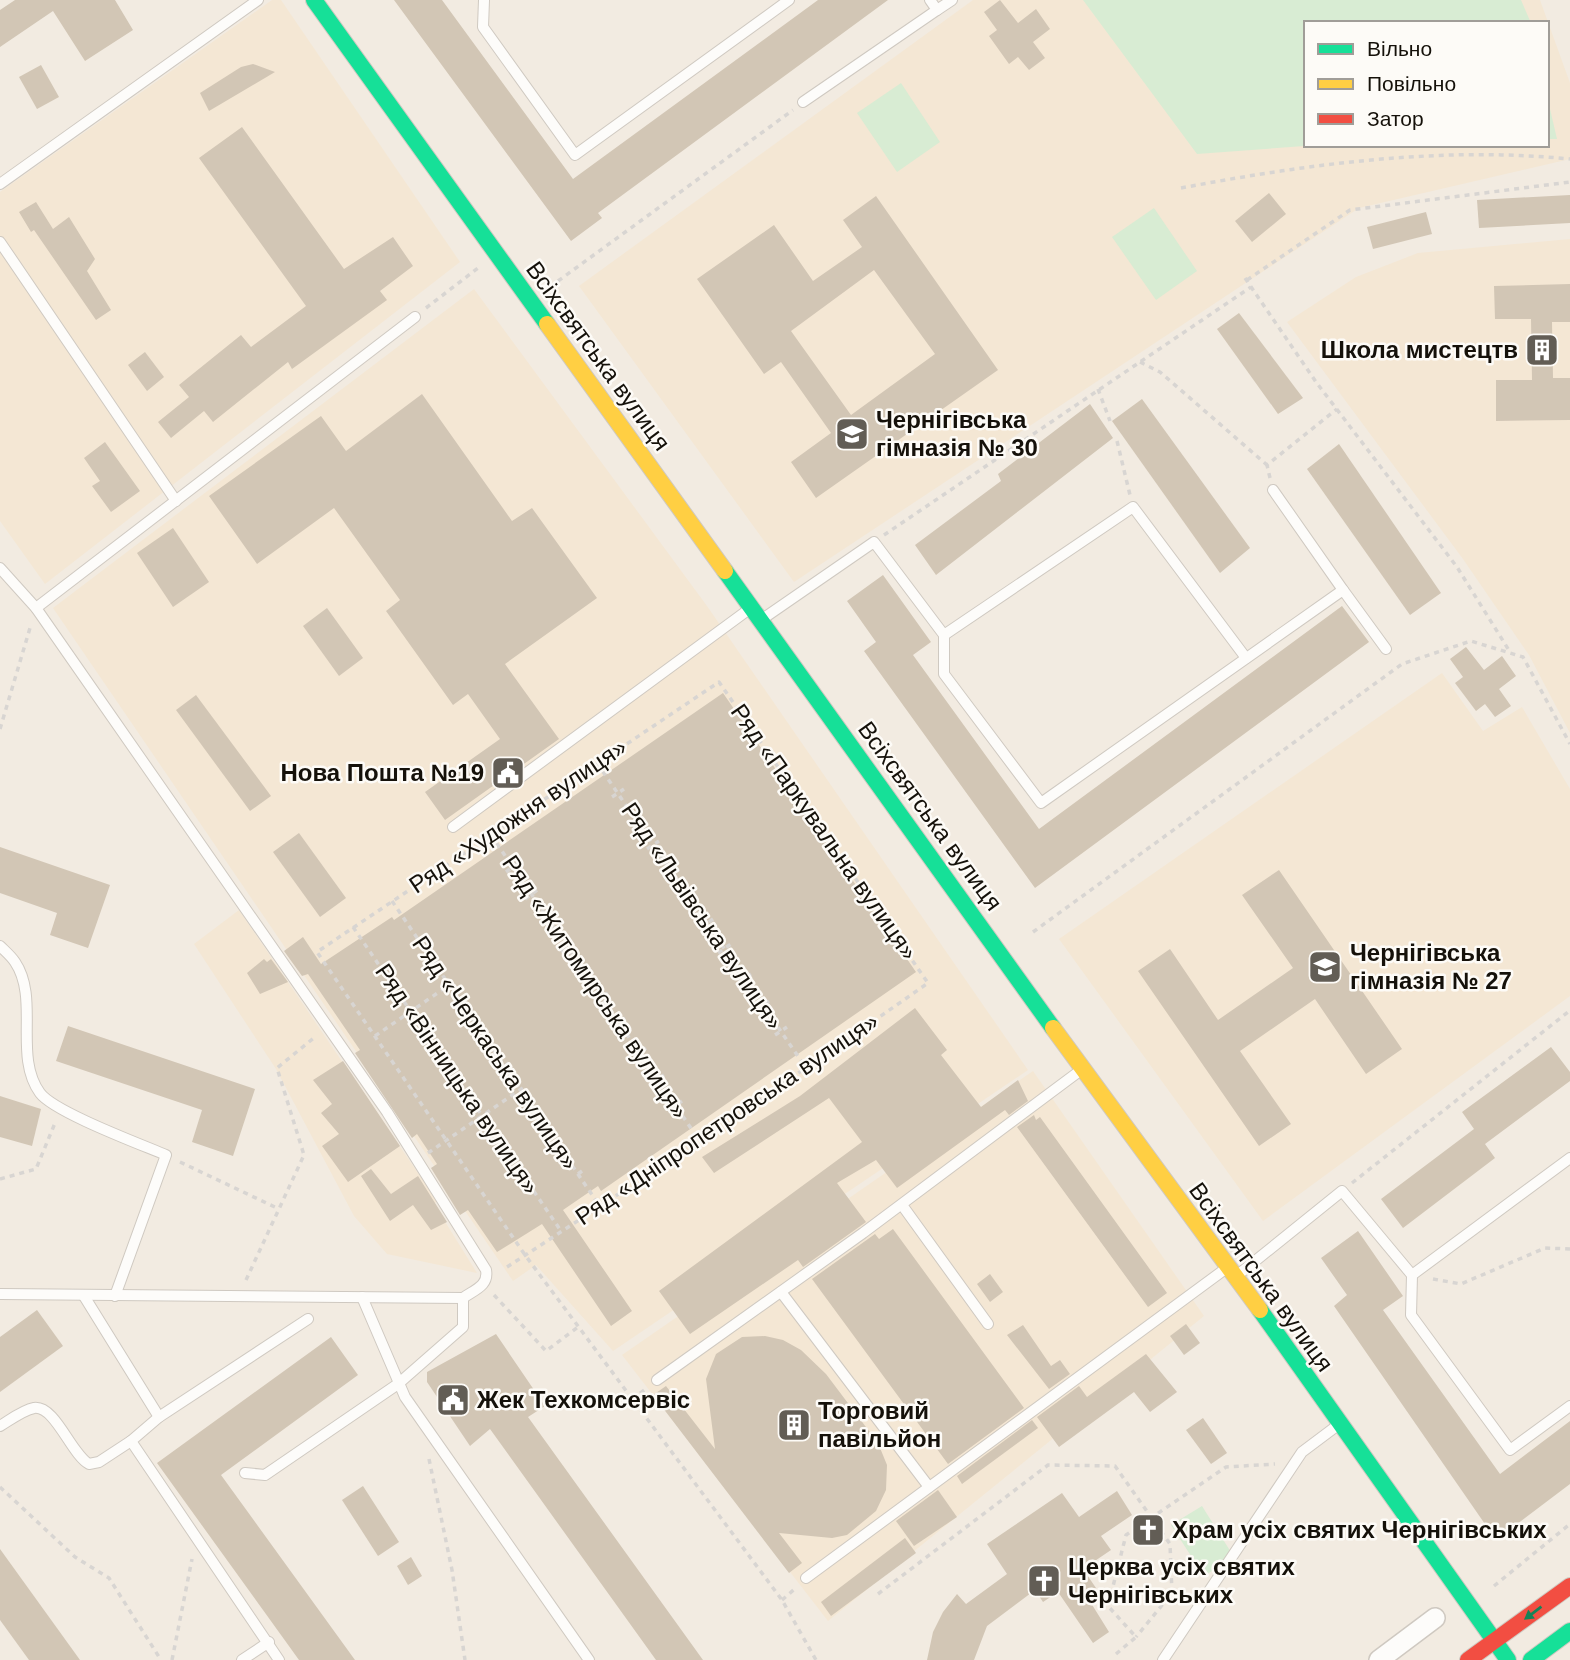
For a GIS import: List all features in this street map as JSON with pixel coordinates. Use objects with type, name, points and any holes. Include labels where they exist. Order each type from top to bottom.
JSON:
[{"type":"street","name":"Всіхсвятська вулиця","points":[[314,0],[1232,1272],[1508,1660]]},
{"type":"street","points":[[1468,1660],[1570,1586]]},
{"type":"street","points":[[1379,1660],[1435,1618]]},
{"type":"street","points":[[1531,1660],[1570,1631]]},
{"type":"lane","points":[[0,184],[258,0]]},
{"type":"lane","points":[[484,0],[483,27],[575,155],[789,0]]},
{"type":"lane","points":[[930,0],[936,10]]},
{"type":"lane","points":[[803,102],[951,0]]},
{"type":"lane","points":[[0,242],[176,501]]},
{"type":"lane","points":[[36,608],[415,317]]},
{"type":"lane","points":[[1273,490],[1386,649]]},
{"type":"lane","points":[[944,635],[1133,507],[1246,658]]},
{"type":"lane","points":[[453,827],[756,613],[874,542],[944,635],[944,674],[1041,803],[1343,590]]},
{"type":"lane","points":[[0,568],[36,608],[426,1170],[486,1270],[488,1278],[484,1284],[463,1298],[0,1294]]},
{"type":"lane","points":[[0,946],[16,963],[23,985],[30,1071],[41,1094],[61,1108],[166,1155],[116,1296]]},
{"type":"lane","points":[[657,1380],[902,1205],[1084,1068]]},
{"type":"lane","points":[[1412,1275],[1570,1158]]},
{"type":"lane","points":[[806,1578],[1342,1191],[1412,1275],[1411,1315],[1510,1450],[1570,1406]]},
{"type":"lane","points":[[902,1205],[988,1324]]},
{"type":"lane","points":[[781,1292],[929,1487]]},
{"type":"lane","points":[[84,1296],[159,1417]]},
{"type":"lane","points":[[362,1297],[398,1384],[421,1423],[589,1660]]},
{"type":"lane","points":[[245,1473],[265,1475],[398,1384],[463,1327],[463,1298]]},
{"type":"lane","points":[[0,1426],[31,1408],[41,1408],[49,1413],[81,1460],[89,1464],[99,1462],[131,1441],[159,1417],[308,1320]]},
{"type":"lane","points":[[1164,1660],[1302,1452],[1338,1424]]},
{"type":"lane","points":[[131,1441],[279,1660]]},
{"type":"lane","points":[[242,1660],[269,1642]]},
{"type":"path","points":[[558,281],[803,102]]},
{"type":"path","points":[[1181,188],[1247,175],[1398,156],[1531,155],[1570,159]]},
{"type":"path","points":[[1511,653],[1457,567],[1337,410],[1246,279],[1350,210],[1570,182]]},
{"type":"path","points":[[439,298],[456,285]]},
{"type":"path","points":[[874,542],[1251,287]]},
{"type":"path","points":[[1140,362],[1160,372],[1266,466],[1273,490]]},
{"type":"path","points":[[1098,389],[1110,421]]},
{"type":"path","points":[[1266,466],[1337,410]]},
{"type":"path","points":[[1117,441],[1133,507]]},
{"type":"path","points":[[0,729],[36,608]]},
{"type":"path","points":[[1033,932],[1402,664],[1471,641],[1523,657],[1570,744]]},
{"type":"path","name":"Ряд «Паркувальна вулиця»","points":[[719,682],[928,983]]},
{"type":"path","name":"Ряд «Художня вулиця»","points":[[375,1036],[317,952],[719,682]]},
{"type":"path","name":"Ряд «Львівська вулиця»","points":[[597,763],[806,1069]]},
{"type":"path","points":[[612,797],[624,789]]},
{"type":"path","points":[[630,825],[643,816]]},
{"type":"path","name":"Ряд «Житомирська вулиця»","points":[[491,834],[699,1140]]},
{"type":"path","points":[[647,849],[659,841]]},
{"type":"path","points":[[506,872],[518,863]]},
{"type":"path","points":[[667,877],[679,869]]},
{"type":"path","points":[[525,899],[537,890]]},
{"type":"path","points":[[685,904],[698,896]]},
{"type":"path","name":"Ряд «Черкаська вулиця»","points":[[392,901],[599,1205]]},
{"type":"path","points":[[541,922],[553,914]]},
{"type":"path","points":[[701,928],[713,919]]},
{"type":"path","name":"Ряд «Вінницька вулиця»","points":[[353,927],[561,1231]]},
{"type":"path","points":[[561,952],[573,943]]},
{"type":"path","points":[[718,953],[731,944]]},
{"type":"path","points":[[434,963],[440,959]]},
{"type":"path","points":[[580,979],[592,970]]},
{"type":"path","points":[[739,982],[751,974]]},
{"type":"path","points":[[455,981],[375,1036],[525,1255],[782,1600],[816,1660]]},
{"type":"path","name":"Ряд «Дніпропетровська вулиця»","points":[[507,1267],[806,1069],[928,983]]},
{"type":"path","points":[[596,1002],[608,993]]},
{"type":"path","points":[[757,1009],[769,1001]]},
{"type":"path","points":[[470,1016],[477,1012]]},
{"type":"path","points":[[1342,1191],[1569,1012]]},
{"type":"path","points":[[613,1026],[625,1018]]},
{"type":"path","points":[[246,1280],[304,1155],[277,1068],[327,1027]]},
{"type":"path","points":[[775,1035],[788,1027]]},
{"type":"path","points":[[488,1043],[495,1038]]},
{"type":"path","points":[[634,1056],[646,1048]]},
{"type":"path","points":[[505,1066],[511,1061]]},
{"type":"path","points":[[652,1083],[664,1075]]},
{"type":"path","points":[[436,1148],[527,1085]]},
{"type":"path","points":[[670,1109],[682,1101]]},
{"type":"path","points":[[0,1179],[36,1169],[61,1108]]},
{"type":"path","points":[[542,1121],[549,1116]]},
{"type":"path","points":[[560,1148],[568,1143]]},
{"type":"path","points":[[166,1155],[279,1209]]},
{"type":"path","points":[[578,1174],[586,1168]]},
{"type":"path","points":[[1412,1275],[1461,1284],[1545,1248],[1570,1250]]},
{"type":"path","points":[[484,1284],[546,1351],[578,1327]]},
{"type":"path","points":[[421,1423],[452,1570],[465,1660]]},
{"type":"path","points":[[1136,1637],[1108,1606],[1126,1535],[1226,1467],[1295,1463]]},
{"type":"path","points":[[878,1594],[1048,1465],[1115,1466],[1170,1544],[1172,1594],[1136,1637],[1116,1654]]},
{"type":"path","points":[[0,1487],[75,1557],[109,1578],[161,1660]]},
{"type":"path","points":[[1494,1586],[1570,1524]]},
{"type":"path","points":[[172,1660],[197,1537]]},
{"type":"shaded area","points":[[272,0],[281,0],[460,262],[45,584],[0,521],[0,192]]},
{"type":"shaded area","name":"Чернігівська гімназія № 30","points":[[973,0],[1540,0],[1548,21],[1304,21],[1304,147],[1549,147],[1549,25],[1570,83],[1570,159],[1359,208],[794,582],[579,286]]},
{"type":"shaded area","points":[[1570,239],[1570,733],[1529,655],[1463,559],[1287,322],[1356,277],[1418,253]]},
{"type":"shaded area","points":[[474,289],[707,606],[1028,1070],[613,1351],[536,1265],[513,1281],[53,608]]},
{"type":"shaded area","name":"Чернігівська гімназія № 27","points":[[1442,673],[1483,731],[1522,707],[1570,789],[1570,996],[1263,1221],[1059,939]]},
{"type":"shaded area","points":[[239,910],[437,1201],[434,1204],[477,1273],[387,1254],[354,1216],[276,1069],[194,944]]},
{"type":"shaded area","points":[[1033,1071],[1204,1316],[828,1621],[622,1355]]},
{"type":"green space","points":[[1083,0],[1521,0],[1530,21],[1304,21],[1304,146],[1197,154]]},
{"type":"green space","points":[[901,83],[940,142],[897,172],[857,113]]},
{"type":"green space","points":[[1549,105],[1557,139],[1549,139]]},
{"type":"green space","points":[[1154,208],[1197,271],[1156,300],[1112,237]]},
{"type":"green space","points":[[1202,1506],[1234,1557],[1204,1576],[1171,1525]]},
{"type":"building","points":[[15,0],[115,0],[133,30],[85,61],[53,11],[0,47],[0,10]]},
{"type":"building","points":[[394,0],[442,0],[573,179],[818,0],[888,0],[598,213],[602,218],[571,241]]},
{"type":"building","points":[[1000,0],[1018,23],[1036,9],[1050,29],[1033,42],[1045,58],[1029,70],[1018,57],[1009,64],[989,36],[997,30],[984,12]]},
{"type":"building","points":[[253,64],[275,72],[209,111],[200,93],[241,67]]},
{"type":"building","points":[[41,65],[59,97],[37,109],[19,77]]},
{"type":"building","points":[[242,127],[344,269],[393,237],[413,266],[380,291],[387,300],[292,369],[288,362],[213,422],[204,411],[171,438],[158,422],[189,397],[179,385],[241,335],[251,347],[306,306],[199,158]]},
{"type":"building","points":[[1269,193],[1286,214],[1252,242],[1235,221]]},
{"type":"building","points":[[1570,195],[1570,223],[1479,228],[1477,200]]},
{"type":"building","points":[[876,196],[998,370],[816,498],[791,462],[831,433],[781,362],[764,374],[697,279],[774,225],[813,281],[862,247],[843,220]],"holes":[[[874,270],[935,354],[851,415],[791,331]]]},
{"type":"building","points":[[36,202],[53,229],[69,217],[95,259],[87,271],[111,310],[96,320],[19,212]]},
{"type":"building","points":[[1426,212],[1432,234],[1373,249],[1367,227]]},
{"type":"building","name":"Школа мистецтв","points":[[1570,284],[1570,322],[1552,322],[1553,378],[1570,378],[1570,420],[1496,421],[1496,380],[1532,380],[1531,319],[1495,319],[1494,286]]},
{"type":"building","points":[[1239,313],[1303,398],[1278,414],[1217,329]]},
{"type":"building","points":[[145,352],[164,377],[147,391],[128,365]]},
{"type":"building","points":[[422,394],[512,521],[532,508],[597,598],[505,664],[559,739],[445,820],[425,792],[500,739],[468,694],[453,705],[386,611],[400,600],[334,508],[257,564],[209,496],[321,416],[346,451]]},
{"type":"building","points":[[1142,399],[1250,548],[1220,573],[1112,421]]},
{"type":"building","points":[[1090,404],[1113,438],[936,575],[915,545],[1001,481],[998,474]]},
{"type":"building","points":[[105,442],[140,491],[111,512],[92,486],[100,481],[84,458]]},
{"type":"building","points":[[1339,444],[1441,593],[1410,615],[1307,469]]},
{"type":"building","points":[[173,528],[209,582],[173,607],[137,553]]},
{"type":"building","points":[[883,575],[931,642],[913,655],[1039,829],[1342,606],[1369,642],[1035,888],[864,651],[876,642],[847,601]]},
{"type":"building","points":[[327,608],[363,658],[339,676],[303,626]]},
{"type":"building","points":[[1466,647],[1484,670],[1502,656],[1516,676],[1499,689],[1511,706],[1495,717],[1485,704],[1476,711],[1455,683],[1463,677],[1450,659]]},
{"type":"building","points":[[723,693],[916,972],[601,1191],[598,1186],[563,1210],[632,1311],[611,1326],[542,1224],[497,1252],[468,1210],[460,1215],[431,1168],[437,1164],[417,1134],[412,1138],[355,1053],[360,1050],[308,974],[302,976],[284,951],[303,937],[321,964],[392,917],[394,920]]},
{"type":"building","points":[[196,695],[271,796],[250,811],[176,710]]},
{"type":"building","points":[[299,833],[346,898],[320,917],[273,852]]},
{"type":"building","points":[[0,847],[110,885],[88,948],[50,935],[57,913],[0,893]]},
{"type":"building","points":[[1279,870],[1402,1049],[1366,1074],[1315,999],[1240,1051],[1291,1124],[1259,1146],[1138,971],[1170,949],[1218,1020],[1293,968],[1242,895]]},
{"type":"building","points":[[264,959],[267,962],[271,959],[288,982],[260,994],[247,973]]},
{"type":"building","points":[[915,1008],[947,1050],[941,1055],[981,1107],[1018,1080],[1028,1101],[1009,1115],[1005,1110],[897,1188],[876,1160],[837,1183],[866,1222],[803,1267],[798,1260],[690,1334],[659,1291],[862,1142],[829,1098],[714,1173],[702,1157],[800,1096]]},
{"type":"building","points":[[68,1026],[255,1089],[233,1156],[192,1142],[202,1110],[56,1061]]},
{"type":"building","points":[[1551,1047],[1570,1072],[1570,1081],[1485,1144],[1495,1158],[1403,1228],[1381,1199],[1474,1129],[1462,1112]]},
{"type":"building","points":[[343,1061],[400,1146],[348,1182],[322,1146],[339,1134],[321,1113],[332,1104],[313,1080]]},
{"type":"building","points":[[0,1096],[41,1109],[32,1146],[0,1137]]},
{"type":"building","points":[[1034,1115],[1036,1120],[1040,1117],[1167,1293],[1148,1307],[1017,1127]]},
{"type":"building","points":[[371,1169],[391,1194],[418,1176],[447,1222],[431,1230],[413,1205],[390,1221],[361,1176]]},
{"type":"building","points":[[893,1229],[1024,1408],[948,1464],[812,1279],[875,1234],[879,1239]]},
{"type":"building","points":[[1358,1231],[1403,1296],[1383,1310],[1500,1474],[1570,1421],[1570,1484],[1496,1540],[1334,1306],[1347,1295],[1321,1258]]},
{"type":"building","points":[[990,1274],[1003,1292],[990,1302],[977,1284]]},
{"type":"building","points":[[37,1310],[63,1346],[0,1392],[0,1337]]},
{"type":"building","points":[[1186,1324],[1200,1343],[1184,1355],[1170,1336]]},
{"type":"building","points":[[1023,1325],[1051,1366],[1060,1360],[1070,1374],[1049,1389],[1007,1335]]},
{"type":"building","points":[[496,1334],[545,1406],[528,1417],[703,1660],[656,1660],[490,1429],[470,1446],[427,1382],[427,1372]]},
{"type":"building","name":"Торговий павільйон","points":[[765,1336],[783,1340],[801,1350],[826,1374],[878,1443],[887,1465],[886,1490],[876,1511],[847,1535],[832,1538],[779,1533],[802,1563],[789,1573],[653,1395],[666,1386],[715,1449],[706,1379],[716,1354],[742,1337]]},
{"type":"building","points":[[331,1337],[358,1375],[221,1475],[355,1660],[299,1660],[157,1463]]},
{"type":"building","points":[[1146,1354],[1177,1392],[1150,1412],[1134,1392],[1059,1447],[1037,1417],[1079,1386],[1087,1397]]},
{"type":"building","points":[[1203,1418],[1227,1453],[1211,1464],[1186,1430]]},
{"type":"building","points":[[1032,1420],[1038,1428],[962,1484],[957,1476]]},
{"type":"building","points":[[363,1486],[399,1542],[378,1556],[342,1500]]},
{"type":"building","points":[[938,1490],[957,1517],[914,1546],[896,1521]]},
{"type":"building","name":"Церква усіх святих Чернігівських","points":[[1117,1491],[1132,1515],[1101,1536],[1111,1550],[1083,1569],[1096,1588],[1086,1595],[1109,1632],[1093,1643],[1058,1592],[1043,1602],[1035,1590],[987,1626],[974,1660],[927,1660],[933,1632],[943,1612],[957,1594],[966,1604],[1007,1574],[987,1544],[1062,1493],[1079,1517]]},
{"type":"building","points":[[905,1538],[916,1553],[831,1616],[821,1602]]},
{"type":"building","points":[[0,1549],[80,1660],[29,1660],[0,1620]]},
{"type":"building","points":[[411,1557],[422,1576],[408,1585],[397,1566]]},
{"type":"traffic: fast","points":[[314,0],[547,324]]},
{"type":"traffic: fast","points":[[725,571],[1053,1028]]},
{"type":"traffic: fast","points":[[1260,1310],[1508,1660]]},
{"type":"traffic: fast","points":[[1531,1660],[1570,1631]]},
{"type":"traffic: slow","points":[[547,324],[725,571]]},
{"type":"traffic: slow","points":[[1053,1028],[1260,1310]]},
{"type":"traffic: jam","points":[[1468,1660],[1570,1586]]},
{"type":"place","name":"Школа мистецтв","points":[[1542,350]]},
{"type":"place","name":"Чернігівська гімназія № 30","points":[[852,434]]},
{"type":"place","name":"Нова Пошта №19","points":[[508,773]]},
{"type":"place","name":"Чернігівська гімназія № 27","points":[[1325,967]]},
{"type":"place","name":"Жек Техкомсервіс","points":[[453,1400]]},
{"type":"place","name":"Торговий павільйон","points":[[794,1425]]},
{"type":"place","name":"Храм усіх святих Чернігівських","points":[[1148,1530]]},
{"type":"place","name":"Церква усіх святих Чернігівських","points":[[1044,1581]]}]
